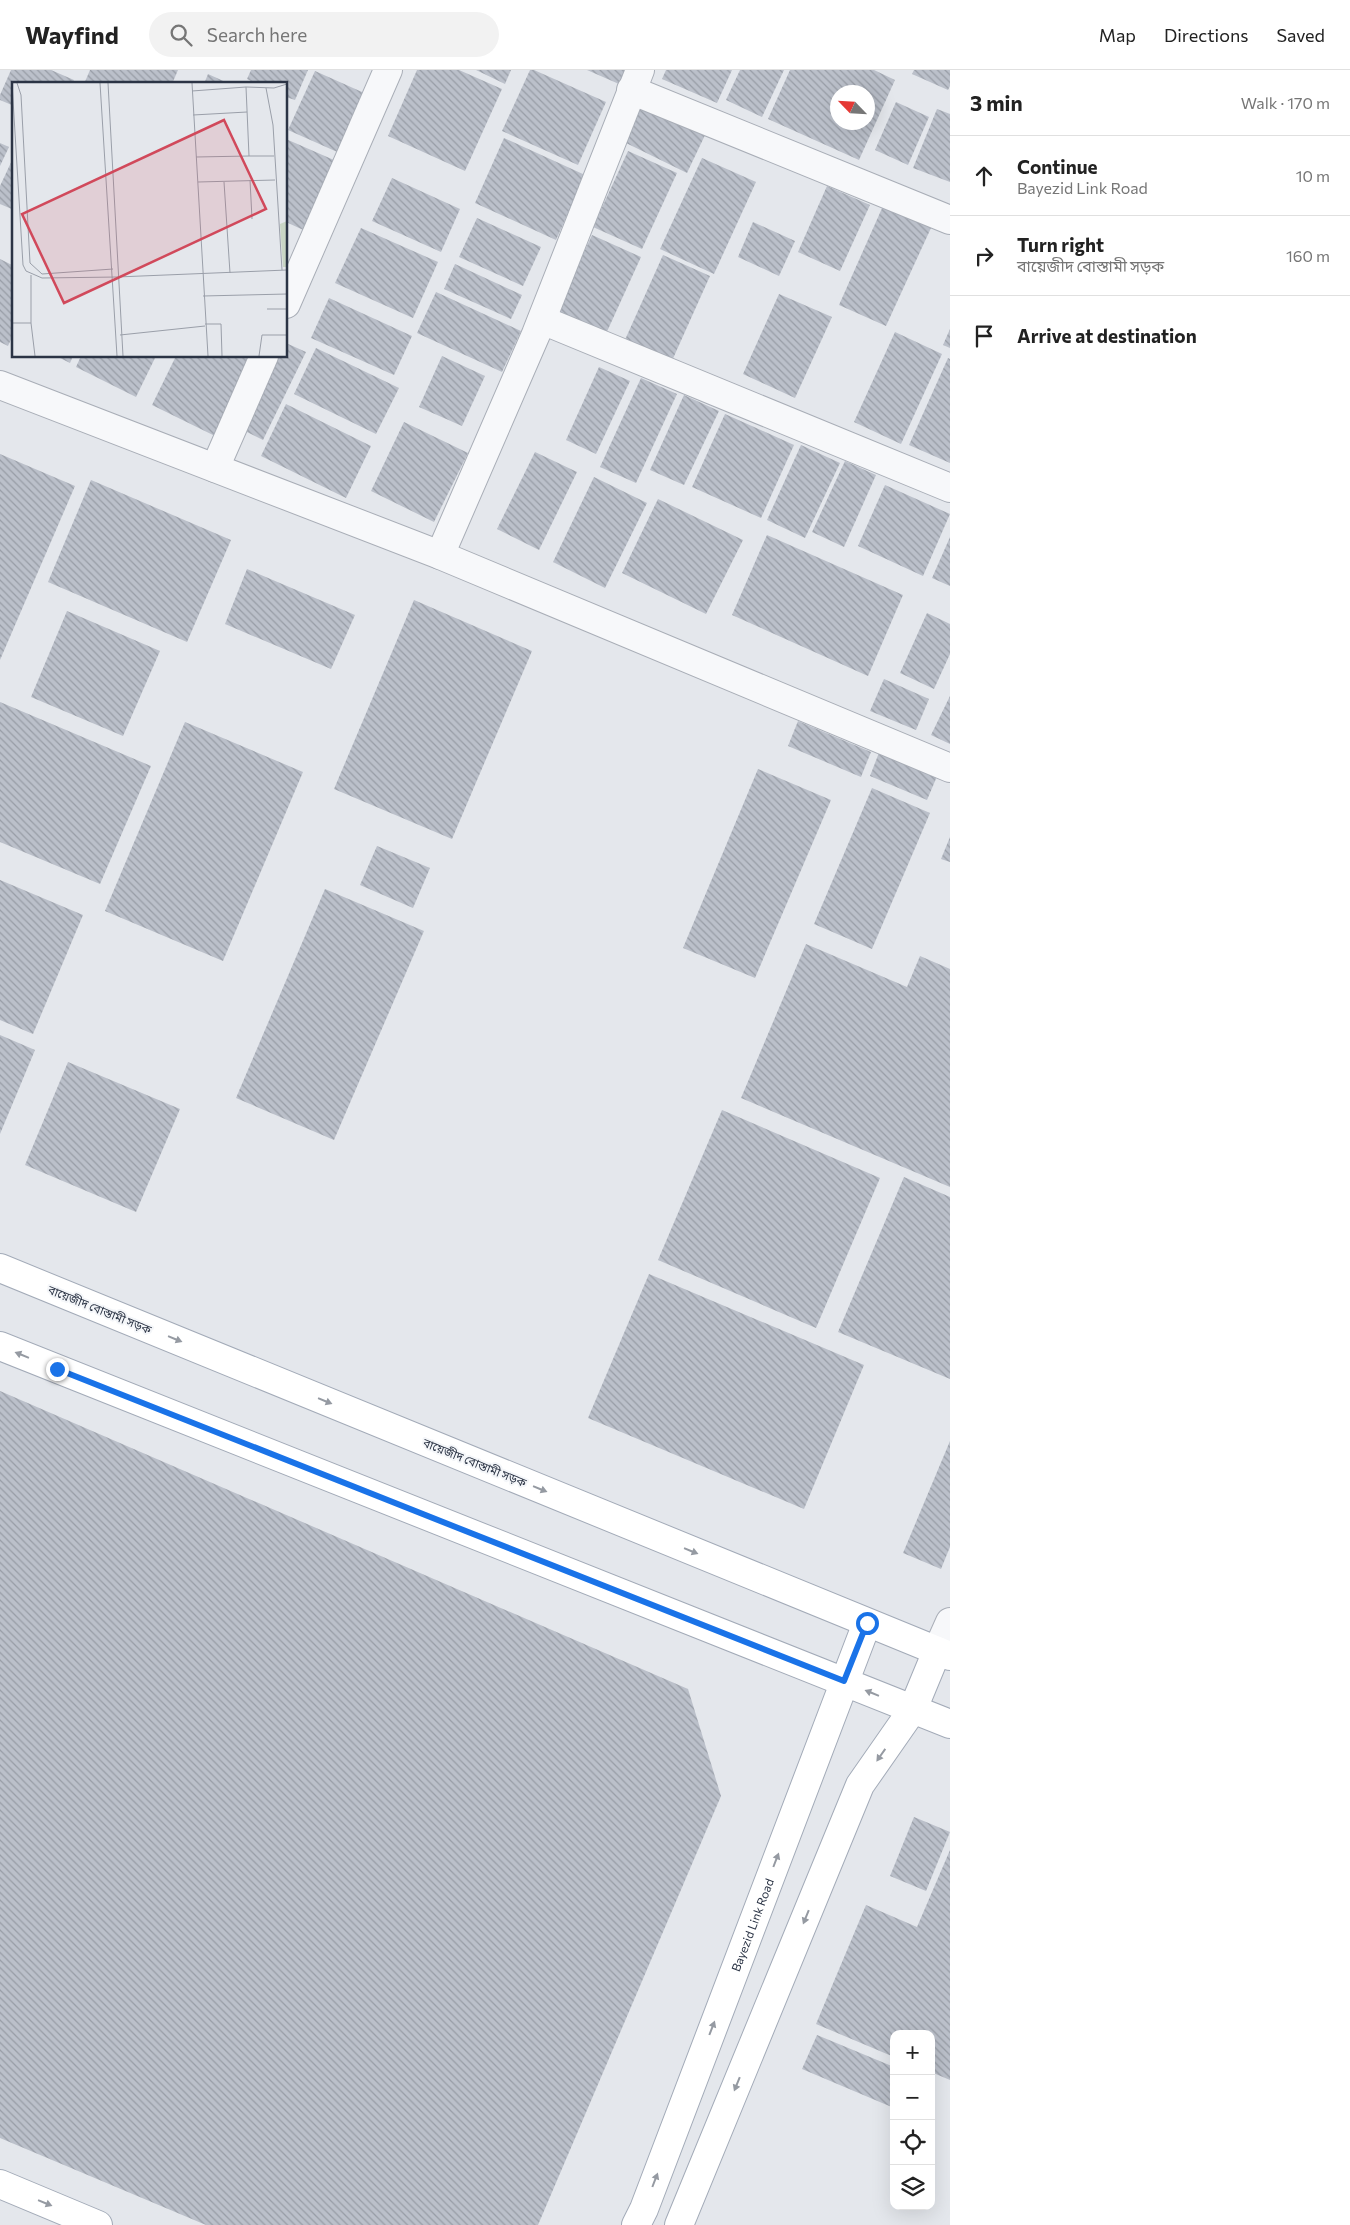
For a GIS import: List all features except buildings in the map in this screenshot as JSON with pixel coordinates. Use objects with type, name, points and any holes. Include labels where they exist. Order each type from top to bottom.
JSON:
[{"type":"main road","name":"বায়েজীদ বোস্তামী সড়ক","points":[[0,1268],[944,1653]]},
{"type":"main road","points":[[0,1346],[950,1724]]},
{"type":"main road","name":"Bayezid Link Road","points":[[636,2225],[644,2209],[867,1623]]},
{"type":"main road","points":[[679,2225],[860,1784],[912,1709],[944,1653]]},
{"type":"main road","points":[[0,2184],[98,2225]]},
{"type":"street","points":[[288,299],[388,70]]},
{"type":"street","points":[[440,555],[542,320],[635,80],[950,220]]},
{"type":"street","points":[[542,320],[950,488]]},
{"type":"street","points":[[215,468],[263,358]]},
{"type":"street","points":[[0,385],[440,555],[950,768]]},
{"type":"street","points":[[944,1653],[950,1622]]},
{"type":"route","points":[[57,1369],[844,1681],[867,1623]]}]
